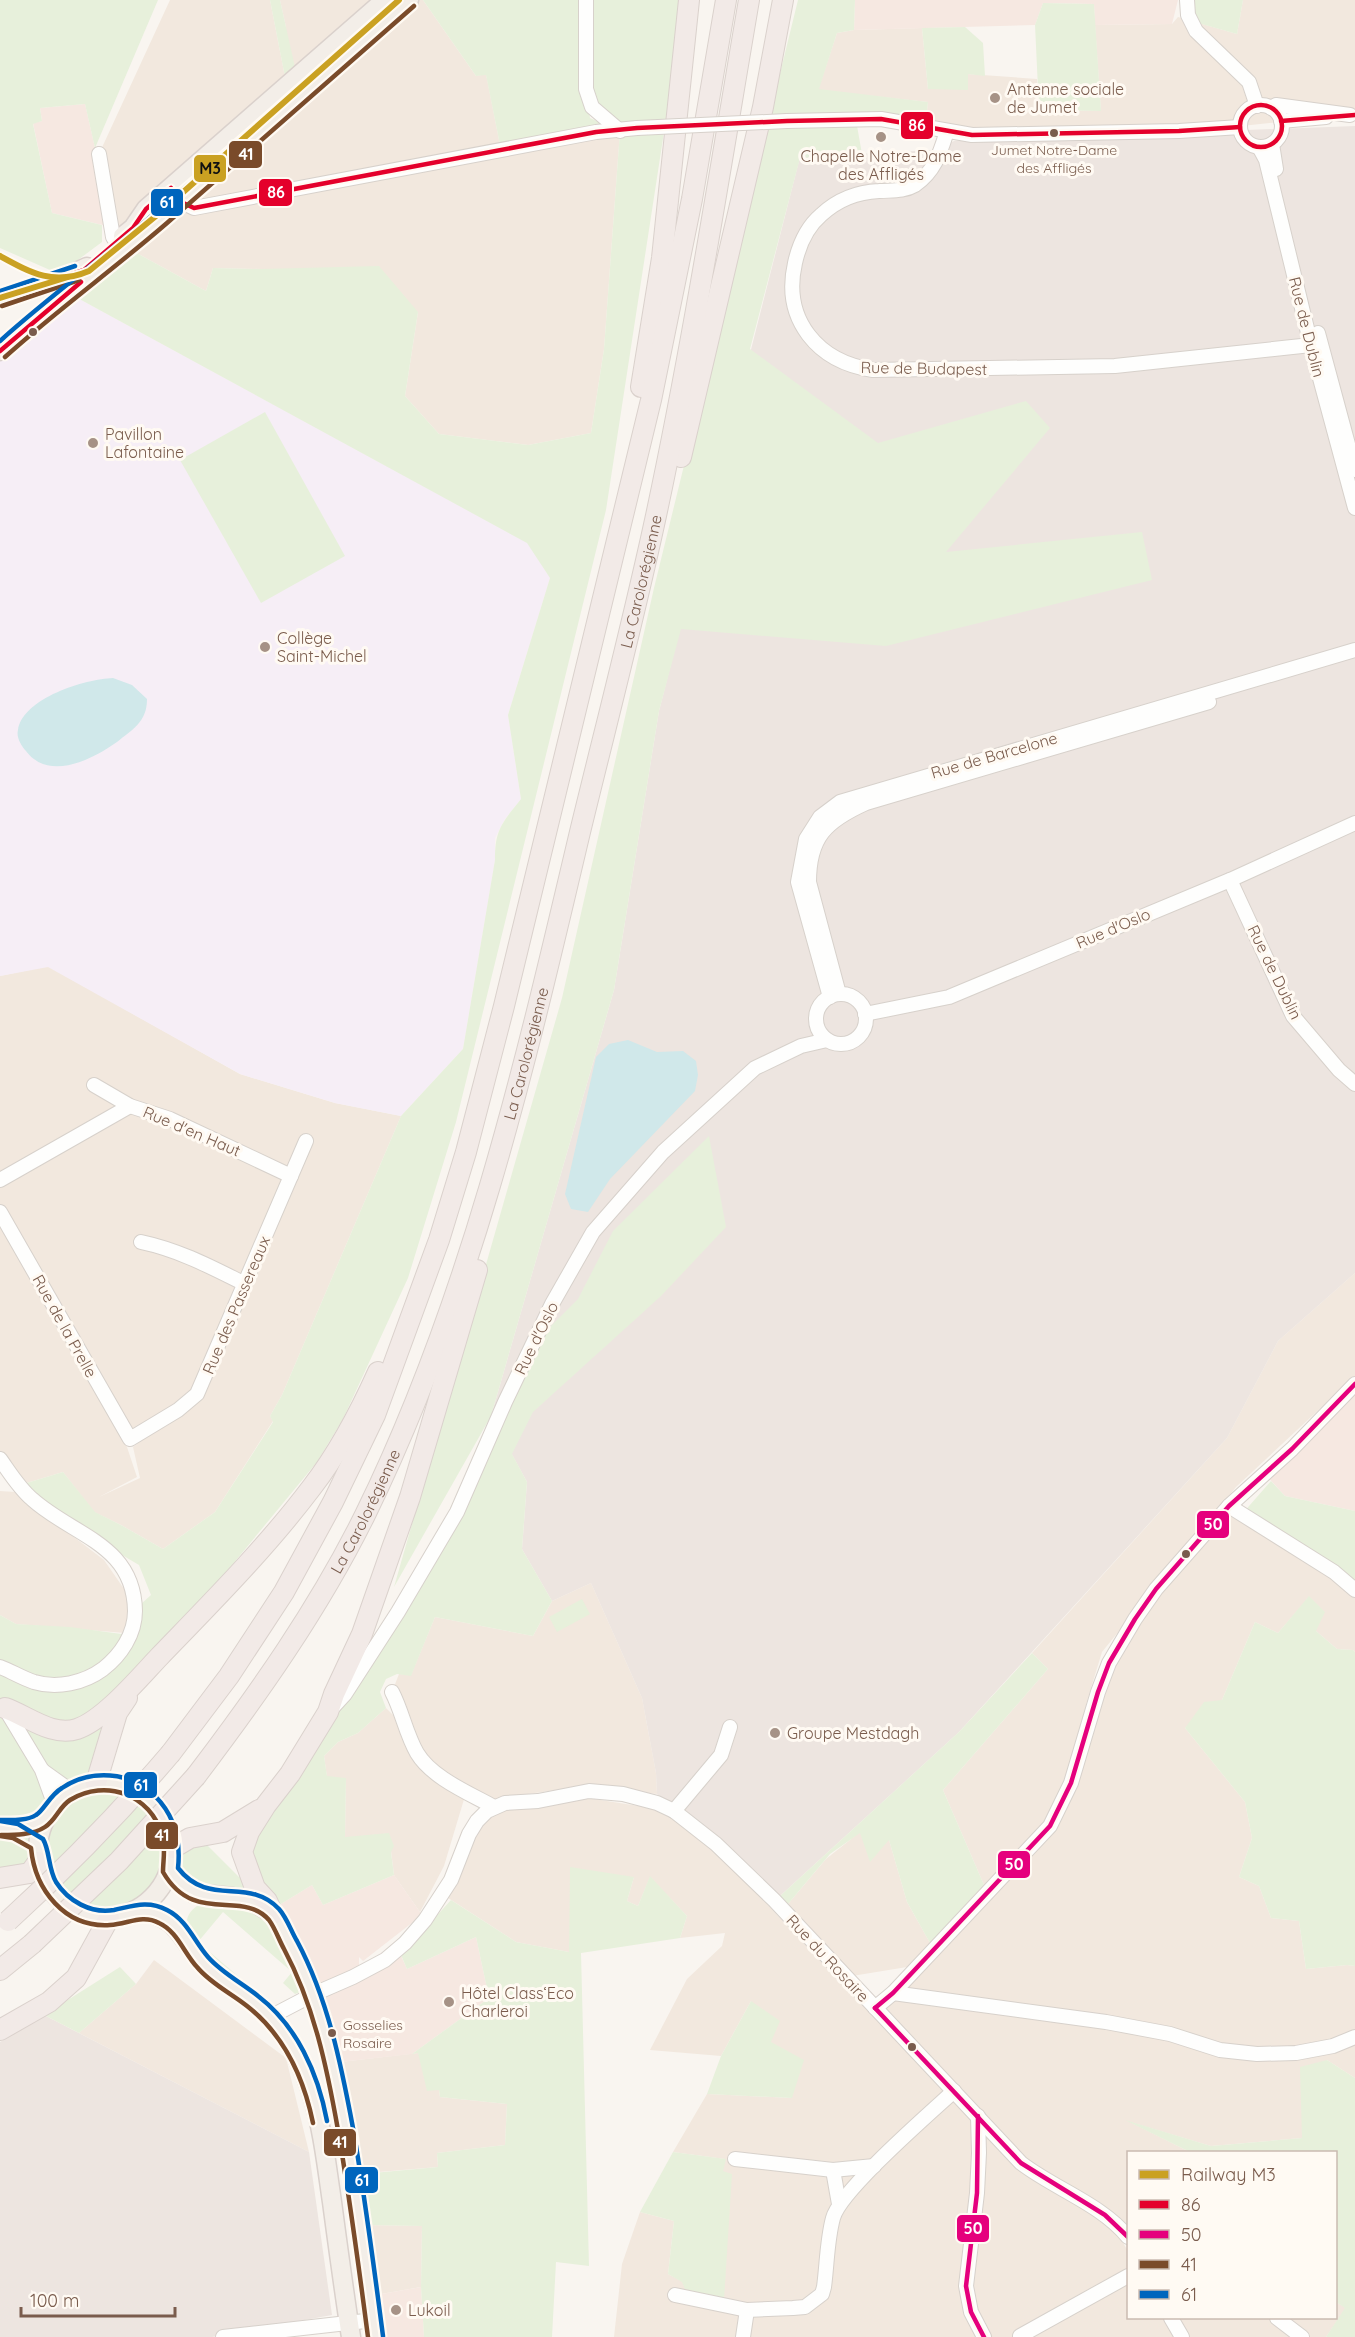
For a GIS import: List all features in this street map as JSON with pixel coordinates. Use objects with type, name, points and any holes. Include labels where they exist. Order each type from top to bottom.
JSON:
[{"type":"highway","points":[[635,466],[632,438],[662,258],[689,0]]},
{"type":"highway","name":"La Carolorégienne","points":[[4,1924],[93,1839],[171,1753],[229,1676],[284,1592],[333,1502],[375,1415],[408,1328],[439,1240],[472,1130],[507,995],[635,466],[672,303],[726,0]]},
{"type":"highway","name":"La Carolorégienne","points":[[0,1970],[32,1944],[119,1861],[196,1776],[258,1695],[312,1610],[363,1517],[407,1423],[443,1331],[501,1151],[657,514],[696,309],[749,0]]},
{"type":"highway","points":[[657,514],[673,491],[763,107],[783,0]]},
{"type":"highway","points":[[273,1914],[252,1880],[242,1852],[249,1832],[290,1774],[328,1712],[362,1634],[410,1497],[501,1184],[501,1151]]},
{"type":"highway","points":[[2,1706],[48,1728],[60,1731],[75,1730],[99,1716],[137,1680],[241,1571],[312,1487],[336,1452],[366,1398],[390,1345],[408,1328]]},
{"type":"highway","points":[[96,1783],[117,1713],[137,1680]]},
{"type":"highway","points":[[173,1848],[190,1838],[223,1832],[266,1805]]},
{"type":"highway","points":[[0,1878],[30,1873],[38,1853]]},
{"type":"highway","points":[[0,2030],[49,2002],[76,1978],[109,1918]]},
{"type":"main road","points":[[175,195],[385,0]]},
{"type":"main road","points":[[0,351],[44,295],[119,246],[146,209],[175,195],[409,0]]},
{"type":"main road","points":[[0,341],[44,295],[119,246]]},
{"type":"main road","points":[[0,299],[44,295]]},
{"type":"main road","points":[[3,1828],[21,1833],[38,1853],[48,1886],[71,1908],[90,1916],[109,1918],[137,1910],[153,1898],[163,1885],[170,1870],[173,1848],[167,1824],[148,1798],[124,1786],[96,1783],[71,1791],[54,1803],[43,1820],[38,1853]]},
{"type":"main road","points":[[3,1828],[30,1825],[43,1820]]},
{"type":"main road","points":[[170,1870],[193,1893],[254,1902],[273,1914],[299,1959],[314,1994],[326,2034],[350,2147],[375,2328]]},
{"type":"main road","points":[[137,1910],[162,1915],[170,1921],[201,1961],[222,1981],[250,1999],[270,2017],[290,2044],[307,2075],[319,2113],[350,2329]]},
{"type":"street","points":[[586,0],[586,89],[592,107],[620,131]]},
{"type":"street","points":[[1187,0],[1188,15],[1196,31],[1248,82],[1257,106]]},
{"type":"street","points":[[1271,108],[1276,105],[1352,115]]},
{"type":"street","points":[[1257,106],[1271,108],[1279,115],[1281,121],[1280,135],[1266,146],[1248,143],[1240,127],[1242,117],[1246,111],[1257,106]]},
{"type":"street","points":[[1281,121],[1352,115]]},
{"type":"street","points":[[175,195],[194,208],[585,134],[637,128],[881,119],[972,135],[1179,131],[1240,127]]},
{"type":"street","name":"Rue de Budapest","points":[[947,131],[938,161],[915,184],[903,190],[878,191],[845,198],[820,215],[808,230],[798,250],[793,275],[794,299],[800,322],[814,343],[834,358],[852,367],[873,370],[1083,368],[1311,345]]},
{"type":"street","name":"Rue de Dublin","points":[[1266,146],[1266,160],[1311,345],[1355,508]]},
{"type":"street","name":"Rue de Dublin","points":[[1266,146],[1273,159],[1355,470]]},
{"type":"street","points":[[99,154],[113,237],[119,246]]},
{"type":"street","name":"Rue de Barcelone","points":[[834,996],[798,882],[806,839],[820,817],[840,802],[1355,650]]},
{"type":"street","name":"Rue de Barcelone","points":[[834,996],[809,882],[809,863],[816,843],[828,824],[845,813],[866,803],[1355,660]]},
{"type":"street","name":"Rue d'Oslo","points":[[865,1014],[949,997],[1230,880],[1355,823]]},
{"type":"street","name":"Rue de Dublin","points":[[1230,880],[1293,1016],[1339,1070],[1355,1084]]},
{"type":"street","points":[[848,995],[856,999],[865,1014],[863,1031],[851,1042],[843,1044],[827,1040],[817,1026],[816,1018],[823,1002],[834,996],[848,995]]},
{"type":"street","name":"Rue d'Oslo","points":[[328,1712],[345,1694],[458,1512],[505,1402],[543,1323],[593,1232],[663,1152],[755,1068],[801,1046],[827,1040]]},
{"type":"street","name":"Rue d'en Haut","points":[[94,1085],[130,1106],[170,1119],[291,1176]]},
{"type":"street","points":[[0,1180],[130,1106]]},
{"type":"street","name":"Rue des Passereaux","points":[[130,1439],[178,1410],[197,1394],[306,1141]]},
{"type":"street","name":"Rue de la Prelle","points":[[0,1212],[130,1439]]},
{"type":"street","points":[[141,1242],[166,1247],[189,1256],[245,1284]]},
{"type":"street","points":[[875,2008],[893,1993],[1050,1826],[1071,1783],[1098,1692],[1118,1648],[1156,1589],[1229,1506],[1292,1449],[1355,1384]]},
{"type":"street","points":[[0,1460],[32,1499],[115,1556],[128,1573],[135,1594],[135,1622],[125,1646],[109,1664],[90,1678],[62,1685],[39,1683],[0,1667]]},
{"type":"street","points":[[1229,1506],[1334,1572],[1355,1590]]},
{"type":"street","points":[[270,2017],[353,1977],[385,1959],[405,1943],[425,1920],[451,1880],[469,1834],[477,1821],[494,1807],[434,1772],[418,1754],[392,1692]]},
{"type":"street","points":[[2,1706],[42,1770],[54,1803]]},
{"type":"street","points":[[674,1811],[721,1755],[730,1727]]},
{"type":"street","points":[[42,1770],[71,1791]]},
{"type":"street","name":"Rue du Rosaire","points":[[494,1807],[505,1803],[538,1801],[589,1791],[638,1797],[674,1811],[716,1844],[766,1892],[1021,2163],[1041,2178],[1124,2226]]},
{"type":"street","points":[[893,1993],[1106,2022],[1170,2034],[1221,2050],[1257,2054],[1332,2046],[1355,2037]]},
{"type":"street","points":[[675,2295],[747,2310],[805,2307],[822,2294],[833,2217],[839,2204],[874,2166],[954,2091]]},
{"type":"street","points":[[978,2116],[977,2193],[966,2286],[971,2312],[984,2337]]},
{"type":"street","points":[[735,2158],[833,2170],[874,2166]]},
{"type":"street","points":[[833,2170],[839,2204]]},
{"type":"street","points":[[1020,2336],[1127,2277]]},
{"type":"street","points":[[743,2337],[747,2310]]},
{"type":"street","points":[[1172,2319],[1182,2337]]},
{"type":"street","points":[[1278,2319],[1302,2337]]},
{"type":"street","points":[[223,2337],[375,2328]]},
{"type":"shaded area","points":[[170,0],[270,0],[285,77],[286,27],[280,0],[384,0],[113,237],[99,154]]},
{"type":"shaded area","points":[[414,0],[423,0],[476,76],[486,74],[501,150],[620,131],[604,349],[591,433],[528,445],[439,434],[405,396],[418,312],[261,269],[213,268],[206,291],[133,251],[179,201]]},
{"type":"shaded area","points":[[855,0],[1178,0],[1172,24],[1095,25],[1094,4],[1043,3],[1035,25],[854,30]]},
{"type":"shaded area","points":[[1243,0],[1355,0],[1355,121],[1298,120],[1232,127],[925,127],[928,102],[818,90],[837,33],[854,30],[922,28],[928,89],[968,74],[1037,79],[1039,110],[1101,111],[1095,25],[1172,24],[1178,17],[1237,34]]},
{"type":"shaded area","points":[[85,104],[111,227],[52,213],[33,123],[42,121],[40,108]]},
{"type":"shaded area","points":[[1355,126],[1355,1273],[1278,1341],[1227,1438],[959,1732],[780,1896],[657,1794],[656,1773],[642,1698],[591,1583],[552,1601],[522,1549],[527,1482],[491,1416],[614,990],[659,711],[800,157],[934,150],[954,141]]},
{"type":"shaded area","name":"Collège Saint-Michel","points":[[72,295],[528,543],[550,578],[508,715],[521,799],[505,819],[495,838],[495,860],[463,1049],[401,1116],[335,1103],[240,1074],[48,967],[0,976],[0,357]]},
{"type":"shaded area","points":[[48,966],[240,1074],[335,1103],[401,1116],[282,1395],[270,1416],[273,1421],[215,1512],[163,1549],[94,1512],[63,1472],[20,1485],[0,1456],[0,1184],[131,1111],[288,1178],[193,1391],[124,1438],[137,1477],[99,1497],[140,1478],[133,1447],[198,1399],[296,1175],[134,1100],[0,1173],[0,976]]},
{"type":"shaded area","points":[[1355,1273],[1355,1376],[1236,1487],[1102,1652],[1063,1797],[1101,1683],[1135,1619],[1229,1506],[1355,1594],[1355,1652],[1337,1649],[1316,1631],[1309,1597],[1278,1633],[1255,1622],[1222,1700],[1185,1728],[1245,1802],[1252,1838],[1239,1877],[1259,1886],[1271,1918],[1299,1921],[1306,1969],[1355,1966],[1355,2078],[1327,2060],[1302,2138],[1211,2146],[1130,2122],[1188,2151],[1127,2151],[1127,2238],[1112,2225],[1127,2249],[1127,2319],[1169,2319],[1179,2337],[614,2337],[622,2264],[640,2212],[674,2221],[668,2274],[683,2282],[725,2159],[673,2152],[707,2094],[792,2098],[771,2042],[751,2001],[721,2056],[650,2050],[687,1979],[722,1946],[725,1933],[680,1938],[687,1916],[650,1877],[638,1906],[627,1901],[634,1877],[569,1952],[516,1942],[442,1894],[478,1824],[514,1802],[581,1797],[658,1809],[705,1835],[777,1915],[895,2039],[875,2008],[1049,1818],[984,1885],[943,1790],[1048,1669],[1032,1653],[1227,1438],[1278,1341]]},
{"type":"shaded area","points":[[1355,1391],[1355,1511],[1285,1496],[1265,1474]]},
{"type":"shaded area","points":[[0,1491],[15,1492],[104,1560],[131,1599],[125,1633],[16,1624],[0,1615]]},
{"type":"shaded area","points":[[591,1583],[642,1698],[656,1773],[657,1794],[585,1786],[506,1797],[488,1804],[433,1766],[413,1742],[392,1692],[399,1674],[411,1675],[435,1617],[533,1636],[552,1601]]},
{"type":"shaded area","points":[[386,1708],[393,1715],[420,1765],[465,1796],[444,1866],[420,1912],[394,1875],[391,1851],[345,1837],[346,1779],[327,1777],[324,1756],[338,1742],[358,1733]]},
{"type":"shaded area","points":[[860,1832],[889,1840],[907,1902],[930,1943],[907,1967],[852,1976],[783,1910],[826,1859]]},
{"type":"shaded area","points":[[394,1875],[422,1915],[363,1961],[359,1957],[359,1974],[398,1949],[407,1969],[476,1937],[489,1998],[412,2054],[340,2062],[276,1907],[312,1885],[323,1905]]},
{"type":"shaded area","points":[[154,1960],[286,2058],[309,2152],[79,2033],[136,1984]]},
{"type":"shaded area","points":[[44,2015],[309,2152],[332,2315],[212,2337],[0,2337],[0,2042]]},
{"type":"shaded area","points":[[418,2053],[439,2090],[440,2097],[507,2104],[505,2145],[437,2153],[438,2167],[354,2174],[340,2062]]},
{"type":"shaded area","points":[[365,2225],[422,2226],[421,2287],[370,2296]]},
{"type":"shaded area","points":[[421,2287],[424,2337],[377,2337],[370,2296]]},
{"type":"shaded area","points":[[1337,2303],[1346,2308],[1326,2337],[1183,2337],[1173,2319],[1337,2319]]},
{"type":"green space","points":[[0,0],[158,0],[95,148],[85,104],[40,108],[42,121],[33,124],[52,213],[102,225],[102,242],[59,274],[0,248]]},
{"type":"green space","points":[[270,0],[280,0],[296,72],[285,77]]},
{"type":"green space","points":[[423,0],[580,0],[581,59],[590,118],[614,129],[501,150],[486,75],[476,76]]},
{"type":"green space","points":[[590,0],[686,0],[672,119],[623,123],[592,107]]},
{"type":"green space","points":[[798,0],[855,0],[854,30],[837,33],[819,89],[928,102],[925,127],[856,120],[862,154],[800,158],[750,349],[878,443],[1026,401],[1050,428],[946,552],[1142,532],[1152,580],[886,646],[681,629],[659,711],[614,990],[491,1416],[394,1587],[562,998],[654,588]]},
{"type":"green space","points":[[1192,0],[1243,0],[1237,34],[1191,21]]},
{"type":"green space","points":[[1043,3],[1094,4],[1101,111],[1039,110],[1035,25]]},
{"type":"green space","points":[[965,27],[983,43],[985,76],[968,74],[968,90],[928,89],[922,28]]},
{"type":"green space","points":[[620,131],[664,132],[606,510],[456,1122],[408,1278],[343,1419],[317,1462],[137,1680],[75,1730],[0,1704],[0,1615],[16,1624],[70,1627],[129,1635],[141,1604],[151,1595],[139,1565],[61,1519],[20,1485],[63,1472],[95,1512],[163,1549],[215,1512],[273,1422],[270,1416],[282,1395],[401,1116],[463,1049],[495,860],[496,841],[504,821],[521,799],[508,715],[550,578],[527,543],[72,295],[133,251],[206,291],[213,268],[379,266],[418,312],[405,396],[439,434],[528,445],[591,433],[604,349]]},
{"type":"green space","points":[[265,412],[345,556],[261,603],[180,460]]},
{"type":"green space","points":[[709,1136],[726,1227],[661,1296],[533,1412],[512,1454],[527,1482],[522,1549],[552,1601],[533,1636],[435,1617],[411,1676],[397,1674],[386,1679],[380,1692],[386,1708],[358,1733],[338,1742],[324,1756],[327,1776],[346,1778],[345,1837],[389,1833],[394,1846],[391,1852],[394,1875],[323,1905],[312,1885],[276,1907],[249,1856],[251,1840],[379,1652],[543,1334],[578,1299],[613,1231]]},
{"type":"green space","points":[[1271,1481],[1285,1496],[1355,1511],[1355,1592],[1242,1514]]},
{"type":"green space","points":[[1309,1596],[1325,1612],[1316,1631],[1337,1649],[1355,1652],[1355,1966],[1306,1969],[1299,1921],[1271,1918],[1259,1886],[1239,1877],[1252,1838],[1245,1802],[1185,1728],[1204,1702],[1222,1700],[1255,1622],[1278,1633]]},
{"type":"green space","points":[[582,1599],[590,1614],[557,1632],[549,1617]]},
{"type":"green space","points":[[1032,1653],[1048,1669],[943,1790],[984,1885],[930,1943],[907,1902],[889,1840],[870,1862],[860,1833],[830,1854],[783,1910],[780,1896],[959,1732]]},
{"type":"green space","points":[[0,1716],[15,1734],[13,1737],[33,1756],[50,1788],[47,1813],[61,1799],[93,1784],[110,1783],[126,1786],[142,1794],[156,1806],[167,1823],[173,1839],[173,1855],[170,1870],[163,1884],[153,1896],[126,1913],[110,1917],[86,1915],[74,1910],[55,1893],[41,1872],[38,1850],[43,1820],[0,1831]]},
{"type":"green space","points":[[107,1716],[96,1766],[89,1773],[72,1782],[60,1779],[51,1771],[20,1718],[39,1729]]},
{"type":"green space","points":[[21,1833],[30,1839],[32,1859],[29,1870],[0,1874],[0,1834]]},
{"type":"green space","points":[[204,1842],[239,1877],[244,1878],[253,1891],[199,1890],[180,1870],[184,1851]]},
{"type":"green space","points":[[570,1867],[634,1877],[627,1901],[638,1906],[650,1876],[687,1916],[680,1938],[581,1953],[589,2266],[556,2262],[552,2337],[424,2337],[421,2287],[422,2226],[365,2225],[362,2174],[438,2167],[437,2153],[505,2145],[507,2104],[440,2097],[439,2090],[427,2091],[418,2053],[412,2054],[489,1998],[476,1937],[407,1969],[401,1955],[451,1900],[516,1942],[569,1952]]},
{"type":"green space","points":[[203,1902],[235,1903],[266,1916],[292,1961],[303,1991],[295,1994],[283,1983],[292,1972],[223,1912],[198,1942],[260,1995],[244,1988],[222,1973],[194,1938],[187,1926],[189,1914]]},
{"type":"green space","points":[[120,1967],[136,1984],[79,2033],[44,2015]]},
{"type":"green space","points":[[751,2001],[780,2021],[771,2042],[804,2060],[792,2098],[707,2094],[721,2056]]},
{"type":"green space","points":[[1327,2060],[1355,2078],[1355,2337],[1326,2337],[1345,2308],[1337,2303],[1337,2151],[1188,2151],[1125,2120],[1211,2146],[1302,2138],[1300,2067]]},
{"type":"green space","points":[[673,2152],[726,2159],[723,2171],[732,2174],[724,2300],[685,2289],[682,2282],[668,2274],[674,2221],[640,2212]]},
{"type":"water","points":[[113,678],[132,685],[147,699],[142,719],[117,742],[84,760],[59,766],[47,765],[36,760],[24,749],[18,738],[18,730],[22,719],[31,709],[57,692],[72,686]]},
{"type":"water","points":[[628,1040],[657,1052],[683,1051],[696,1061],[698,1075],[695,1091],[610,1179],[588,1212],[571,1209],[565,1194],[596,1057],[609,1044]]},
{"type":"tram line","points":[[200,169],[240,140]]},
{"type":"rail line","name":"M3","points":[[0,256],[43,276],[65,277],[89,271],[162,211],[399,0]]},
{"type":"rail line","name":"M3","points":[[0,298],[68,277]]},
{"type":"transit line","name":"61","points":[[0,341],[186,187],[398,0]]},
{"type":"transit line","name":"41","points":[[5,357],[167,223],[414,6]]},
{"type":"transit line","name":"86","points":[[1261,105],[1276,111],[1282,126],[1276,141],[1261,147],[1246,141],[1240,126],[1246,111],[1261,105]]},
{"type":"transit line","name":"86","points":[[1281,121],[1355,115]]},
{"type":"transit line","name":"86","points":[[0,299],[84,270],[133,228],[146,209],[171,188],[179,201],[194,208],[596,132],[637,128],[881,119],[972,135],[1179,131],[1240,127]]},
{"type":"transit line","name":"61","points":[[0,291],[75,266]]},
{"type":"transit line","name":"41","points":[[2,306],[79,280]]},
{"type":"transit line","name":"86","points":[[0,351],[81,282]]},
{"type":"transit line","name":"50","points":[[875,2008],[893,1993],[1050,1826],[1071,1783],[1109,1663],[1156,1589],[1229,1506],[1292,1449],[1355,1384]]},
{"type":"transit line","name":"61","points":[[0,1820],[32,1817],[39,1813],[58,1791],[73,1782],[97,1776],[122,1777],[145,1788],[162,1804],[175,1829],[178,1868],[190,1880],[202,1887],[215,1890],[255,1894],[267,1899],[282,1913],[308,1963],[325,2009],[338,2056],[357,2154],[383,2336]]},
{"type":"transit line","name":"41","points":[[1,1835],[24,1834],[40,1830],[52,1821],[66,1803],[84,1794],[98,1791],[125,1794],[138,1801],[156,1821],[164,1845],[163,1872],[175,1888],[189,1898],[203,1903],[245,1907],[258,1911],[269,1920],[304,1992],[324,2060],[346,2182],[368,2337]]},
{"type":"transit line","name":"61","points":[[0,1821],[18,1824],[43,1839],[56,1882],[67,1895],[81,1905],[105,1911],[153,1905],[167,1910],[180,1919],[214,1963],[272,2008],[295,2036],[318,2085],[327,2121]]},
{"type":"transit line","name":"41","points":[[0,1836],[13,1838],[31,1848],[39,1878],[46,1892],[66,1913],[94,1924],[110,1925],[135,1920],[153,1920],[171,1931],[203,1973],[247,2006],[272,2030],[298,2074],[313,2123]]},
{"type":"transit line","name":"50","points":[[875,2008],[1021,2163],[1105,2215],[1127,2236]]},
{"type":"transit line","name":"50","points":[[978,2116],[977,2193],[966,2286],[971,2312],[984,2337]]},
{"type":"place","name":"Antenne sociale de Jumet","points":[[995,98]]},
{"type":"place","name":"Jumet Notre-Dame des Affligés","points":[[1054,133]]},
{"type":"place","name":"Chapelle Notre-Dame des Affligés","points":[[881,137]]},
{"type":"place","name":"Pavillon Lafontaine","points":[[93,443]]},
{"type":"place","name":"Collège Saint-Michel","points":[[265,647]]},
{"type":"place","name":"Groupe Mestdagh","points":[[775,1733]]},
{"type":"place","name":"Hôtel Class‘Eco Charleroi","points":[[449,2002]]},
{"type":"place","name":"Gosselies Rosaire","points":[[332,2033]]},
{"type":"place","name":"Lukoil","points":[[396,2310]]}]
